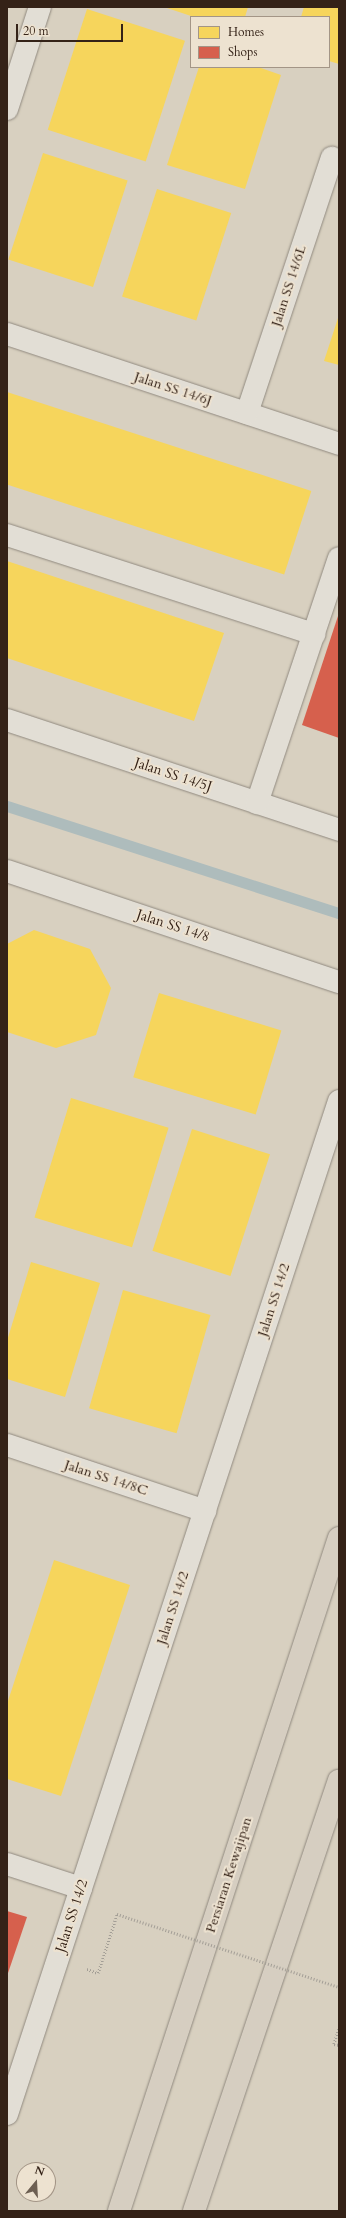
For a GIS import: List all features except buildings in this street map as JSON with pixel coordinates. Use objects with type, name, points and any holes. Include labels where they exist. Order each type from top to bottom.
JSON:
[{"type":"main road","name":"Persiaran Kewajipan","points":[[119,2211],[339,1538]]},
{"type":"main road","points":[[194,2211],[339,1781]]},
{"type":"street","points":[[7,109],[40,7]]},
{"type":"street","name":"Jalan SS 14/6L","points":[[247,413],[332,158]]},
{"type":"street","name":"Jalan SS 14/6J","points":[[7,334],[339,444]]},
{"type":"street","points":[[7,535],[314,634]]},
{"type":"street","points":[[257,803],[339,558]]},
{"type":"street","name":"Jalan SS 14/5J","points":[[7,720],[339,830]]},
{"type":"street","name":"Jalan SS 14/8","points":[[7,871],[339,982]]},
{"type":"street","name":"Jalan SS 14/2","points":[[7,2114],[339,1101]]},
{"type":"street","name":"Jalan SS 14/8C","points":[[7,1445],[205,1511]]},
{"type":"street","points":[[7,1864],[81,1888]]},
{"type":"path","points":[[58,1960],[98,1972],[117,1914],[339,1987]]},
{"type":"path","points":[[339,2029],[334,2044],[339,2045]]},
{"type":"waterway","points":[[7,806],[339,913]]}]
